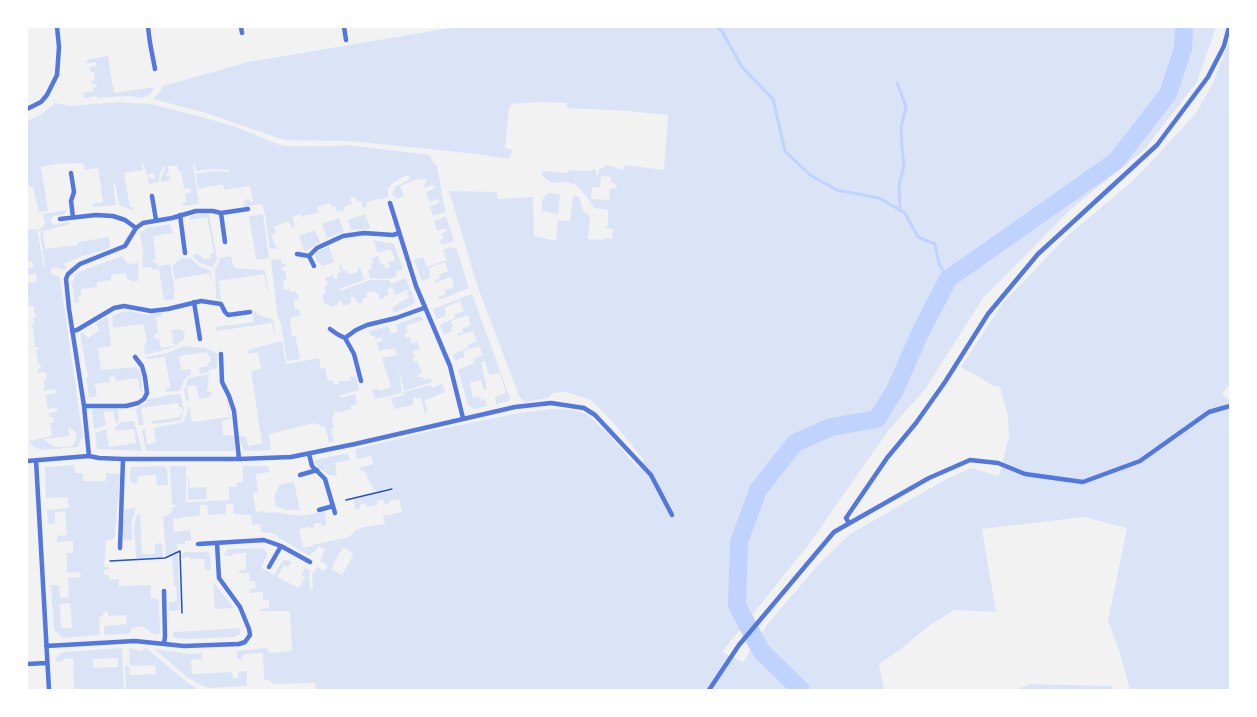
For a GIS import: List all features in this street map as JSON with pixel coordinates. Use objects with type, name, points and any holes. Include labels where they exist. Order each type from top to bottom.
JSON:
[{"type":"street","points":[[27,109],[41,102],[57,75],[59,56],[57,27]]},
{"type":"street","points":[[148,27],[155,69]]},
{"type":"street","points":[[241,27],[242,33]]},
{"type":"street","points":[[344,27],[346,40]]},
{"type":"street","points":[[849,523],[846,518],[887,458],[916,423],[945,382],[988,314],[1038,254],[1157,145],[1208,77],[1224,46],[1229,27]]},
{"type":"street","points":[[151,49],[157,48]]},
{"type":"street","points":[[71,173],[74,192],[71,201],[73,217]]},
{"type":"street","points":[[152,196],[156,220]]},
{"type":"street","points":[[390,202],[424,308],[450,366],[464,418]]},
{"type":"street","points":[[88,456],[84,406],[66,279],[68,274],[80,264],[125,246],[136,228],[143,223],[201,210],[221,213],[248,209]]},
{"type":"street","points":[[221,213],[225,242]]},
{"type":"street","points":[[60,219],[96,215],[113,216],[125,220],[136,228]]},
{"type":"street","points":[[180,215],[185,253]]},
{"type":"street","points":[[309,256],[317,248],[347,235],[399,233]]},
{"type":"street","points":[[297,254],[309,256]]},
{"type":"street","points":[[309,256],[314,266]]},
{"type":"street","points":[[72,331],[119,306],[131,306],[151,311],[194,302],[212,302],[221,304],[228,315],[250,312]]},
{"type":"street","points":[[194,302],[200,339]]},
{"type":"street","points":[[345,338],[368,325],[424,308]]},
{"type":"street","points":[[330,329],[345,338],[356,360],[361,381]]},
{"type":"street","points":[[221,354],[222,381],[234,411],[239,459]]},
{"type":"street","points":[[84,406],[126,406],[144,399],[147,393],[146,377],[135,357]]},
{"type":"street","points":[[356,360],[364,358]]},
{"type":"street","points":[[27,461],[88,456],[123,459],[282,457],[309,454],[515,406],[551,403],[584,408],[595,415],[651,475],[672,515]]},
{"type":"street","points":[[710,690],[739,645],[834,532],[929,478],[970,460],[998,463],[1025,474],[1083,482],[1140,461],[1209,412],[1230,406]]},
{"type":"street","points":[[309,454],[312,466],[325,479],[335,513]]},
{"type":"street","points":[[120,548],[123,459]]},
{"type":"street","points":[[36,460],[49,690]]},
{"type":"street","points":[[300,475],[316,470]]},
{"type":"street","points":[[320,510],[333,506]]},
{"type":"street","points":[[198,544],[264,540],[281,546],[310,562]]},
{"type":"street","points":[[46,646],[135,641],[184,646],[230,645],[239,644],[248,639],[250,635],[245,616],[219,578],[217,543]]},
{"type":"street","points":[[269,567],[281,546]]},
{"type":"street","points":[[164,591],[164,644]]},
{"type":"street","points":[[27,664],[47,663]]},
{"type":"path","points":[[346,500],[392,489]]},
{"type":"path","points":[[110,561],[165,558],[180,551],[182,613]]},
{"type":"shaded area","points":[[456,27],[1216,27],[1197,82],[1144,150],[1071,209],[983,298],[926,388],[888,431],[809,544],[722,652],[743,662],[769,622],[819,564],[850,534],[943,481],[971,468],[999,476],[1009,437],[1008,416],[1000,387],[994,386],[961,367],[1002,304],[1066,237],[1135,179],[1196,113],[1212,85],[1230,40],[1230,384],[1222,394],[1230,401],[1230,690],[1130,690],[1108,621],[1127,528],[1084,517],[982,529],[996,612],[954,610],[930,625],[879,664],[884,690],[316,690],[315,683],[274,684],[269,680],[264,680],[263,653],[246,654],[242,655],[242,659],[237,659],[237,651],[268,648],[269,653],[292,651],[290,611],[260,611],[260,609],[269,608],[269,600],[263,600],[263,592],[250,593],[250,589],[256,588],[255,581],[250,581],[249,573],[239,573],[239,570],[246,570],[246,553],[224,556],[226,551],[263,548],[267,555],[261,568],[274,575],[283,560],[292,561],[288,567],[284,565],[277,577],[299,588],[305,577],[301,575],[305,568],[309,570],[310,589],[313,590],[312,572],[317,567],[324,571],[328,566],[320,561],[325,549],[319,546],[314,553],[308,555],[277,535],[261,532],[260,524],[252,525],[251,515],[234,514],[233,504],[226,504],[225,514],[208,515],[207,505],[200,505],[199,516],[173,519],[174,532],[190,530],[193,540],[185,541],[185,544],[177,544],[177,550],[166,556],[163,517],[171,513],[173,507],[176,506],[172,505],[170,466],[186,466],[186,502],[190,502],[229,500],[229,487],[237,487],[237,482],[243,482],[243,466],[268,466],[270,472],[256,474],[258,492],[253,493],[256,512],[265,511],[266,513],[275,512],[299,516],[324,512],[327,525],[322,526],[321,523],[317,523],[314,524],[314,528],[299,529],[303,548],[349,537],[356,530],[364,527],[385,524],[383,516],[402,512],[399,499],[384,504],[383,499],[377,501],[377,505],[367,507],[366,503],[360,505],[360,508],[356,510],[353,499],[394,490],[393,487],[374,490],[365,472],[359,468],[373,464],[371,456],[357,459],[355,451],[431,431],[519,413],[551,409],[573,410],[587,414],[638,468],[644,460],[612,421],[591,400],[566,392],[553,393],[548,398],[526,402],[520,398],[478,288],[449,191],[497,192],[498,199],[533,197],[534,236],[556,241],[558,220],[570,221],[573,195],[577,196],[583,210],[590,217],[588,239],[612,239],[613,229],[606,228],[608,210],[594,208],[576,185],[566,182],[552,183],[542,176],[542,171],[568,173],[569,170],[596,170],[596,175],[598,175],[599,170],[607,165],[623,170],[625,165],[664,170],[668,115],[567,108],[567,103],[512,104],[509,108],[505,148],[513,150],[509,159],[350,141],[284,140],[206,113],[153,99],[163,86],[248,62]],"holes":[[[601,176],[611,177],[611,182],[617,185],[616,188],[610,189],[609,200],[591,199],[592,187],[600,188]],[[343,547],[354,554],[342,575],[331,569]]]},
{"type":"shaded area","points":[[108,56],[114,93],[154,87],[152,93],[143,98],[128,96],[97,98],[97,96],[84,98],[83,93],[93,91],[93,88],[97,86],[92,84],[91,81],[95,80],[94,72],[91,72],[89,67],[97,66],[96,62],[87,63],[86,60]]},
{"type":"shaded area","points":[[118,102],[151,104],[206,118],[239,128],[279,145],[348,145],[429,155],[437,165],[445,212],[433,216],[430,207],[440,202],[438,199],[430,202],[426,192],[435,188],[433,185],[425,188],[426,179],[421,180],[420,178],[400,186],[404,196],[396,199],[395,195],[392,196],[395,187],[410,179],[408,175],[391,185],[388,189],[388,197],[366,203],[367,207],[363,208],[361,201],[358,202],[355,197],[350,199],[352,204],[344,207],[344,210],[337,212],[335,206],[332,207],[330,203],[317,207],[319,212],[302,217],[300,214],[292,217],[295,227],[292,228],[289,221],[274,227],[276,232],[271,235],[277,249],[270,248],[262,204],[245,207],[244,200],[253,201],[250,186],[224,190],[223,184],[198,189],[196,174],[212,171],[229,172],[229,170],[196,171],[193,165],[199,204],[183,206],[182,203],[186,202],[185,193],[191,192],[190,188],[184,189],[181,171],[178,171],[177,166],[168,166],[169,173],[166,174],[170,180],[161,182],[164,171],[164,166],[162,166],[159,182],[149,184],[148,177],[153,179],[155,175],[152,173],[147,175],[142,164],[143,170],[124,173],[130,207],[133,207],[134,211],[119,205],[115,183],[113,184],[116,205],[93,207],[92,204],[103,202],[98,168],[85,170],[83,163],[41,167],[48,211],[39,212],[33,187],[27,185],[27,121],[42,114],[55,103],[70,106]]},
{"type":"shaded area","points":[[548,193],[560,194],[558,214],[542,211],[542,202]]},
{"type":"shaded area","points":[[67,210],[64,214],[54,216],[51,219],[52,224],[69,222],[70,224],[39,232],[45,223],[43,214]]},
{"type":"shaded area","points":[[208,214],[217,258],[212,267],[200,263],[193,255],[202,255],[203,259],[211,258],[210,254],[214,253],[207,217],[189,220],[192,215]]},
{"type":"shaded area","points":[[263,214],[269,258],[256,260],[249,216]]},
{"type":"shaded area","points":[[365,214],[369,229],[351,230],[348,220]]},
{"type":"shaded area","points":[[446,216],[454,241],[442,245],[440,241],[444,237],[438,236],[447,231],[446,228],[437,231],[434,221]]},
{"type":"shaded area","points":[[339,218],[344,232],[327,238],[322,224]]},
{"type":"shaded area","points":[[170,224],[173,233],[153,236],[156,259],[153,259],[154,263],[158,266],[170,264],[175,291],[174,299],[164,301],[159,269],[142,268],[143,252],[140,235],[147,228]]},
{"type":"shaded area","points":[[37,229],[44,268],[40,233],[44,232],[45,249],[78,245],[78,242],[109,237],[110,248],[64,264],[67,268],[64,270],[53,267],[50,273],[60,277],[83,438],[77,447],[43,450],[33,447],[29,441],[52,436],[50,423],[54,422],[53,417],[49,417],[49,413],[58,411],[57,408],[48,409],[46,395],[57,393],[56,389],[44,391],[44,380],[47,379],[46,372],[38,373],[38,369],[41,368],[38,364],[36,350],[38,347],[29,347],[35,346],[31,325],[34,324],[33,318],[37,316],[34,313],[34,306],[29,306],[27,283],[36,282],[37,277],[36,274],[28,275],[27,268],[33,267],[32,261],[27,262],[29,244],[27,230]],"holes":[[[68,427],[75,432],[77,437],[73,445],[68,447],[55,447],[43,439],[69,436]]]},
{"type":"shaded area","points":[[315,230],[320,242],[305,252],[299,236]]},
{"type":"shaded area","points":[[373,240],[394,244],[403,269],[396,272],[397,276],[389,279],[370,278],[368,270],[372,268],[372,258],[378,256],[381,265],[384,264],[386,269],[390,267],[388,263],[395,260],[391,249],[378,253]]},
{"type":"shaded area","points":[[329,246],[334,262],[322,266],[316,260],[315,255]]},
{"type":"shaded area","points":[[451,247],[452,249],[456,247],[469,288],[439,300],[438,297],[446,294],[445,290],[454,287],[451,277],[435,283],[434,281],[440,278],[439,275],[448,271],[445,262],[429,268],[430,278],[422,281],[414,260],[423,257],[427,267],[447,260],[443,250]]},
{"type":"shaded area","points":[[122,256],[128,264],[139,263],[138,281],[128,280],[126,273],[111,275],[111,280],[97,282],[97,287],[81,289],[79,302],[75,303],[72,284],[76,274]]},
{"type":"shaded area","points":[[231,256],[236,268],[265,270],[267,291],[264,274],[219,281],[221,301],[216,298],[215,269],[220,258]]},
{"type":"shaded area","points":[[190,258],[199,266],[211,271],[213,287],[210,273],[175,279],[172,266],[180,259]]},
{"type":"shaded area","points":[[281,259],[282,264],[286,263],[287,266],[281,268],[285,271],[287,280],[283,281],[284,290],[289,289],[290,292],[295,291],[298,294],[299,299],[294,300],[295,309],[299,309],[300,316],[290,318],[292,336],[297,336],[300,359],[287,361],[277,312],[271,260]]},
{"type":"shaded area","points":[[341,265],[343,271],[346,270],[348,274],[358,272],[357,268],[360,267],[364,280],[339,289],[340,291],[371,280],[389,280],[391,284],[406,278],[415,303],[394,313],[392,308],[409,298],[407,293],[409,292],[408,290],[395,295],[392,287],[387,289],[389,294],[380,300],[375,291],[366,293],[367,297],[359,304],[354,297],[350,298],[351,303],[343,306],[340,301],[337,305],[330,307],[329,303],[325,304],[322,295],[326,293],[324,287],[328,285],[325,278],[333,275],[334,279],[338,278],[337,273],[341,272],[339,266]]},
{"type":"shaded area","points":[[472,294],[510,398],[509,401],[496,404],[495,397],[506,393],[500,373],[489,375],[485,361],[481,362],[487,389],[484,390],[481,380],[470,383],[473,398],[480,396],[481,400],[485,399],[487,406],[473,409],[468,405],[458,370],[474,363],[473,359],[483,355],[479,346],[463,351],[465,357],[455,361],[453,354],[468,348],[468,345],[477,341],[473,331],[458,336],[457,334],[471,325],[468,315],[451,321],[452,331],[444,335],[440,325],[455,318],[454,314],[464,311],[460,301],[445,307],[445,316],[437,319],[433,309]]},
{"type":"shaded area","points":[[254,310],[258,315],[272,319],[275,339],[272,323],[216,331],[216,327],[254,322]]},
{"type":"shaded area","points":[[129,311],[147,315],[162,312],[162,316],[156,317],[158,333],[154,334],[155,339],[159,338],[161,348],[175,346],[171,330],[183,331],[184,339],[174,347],[145,355],[144,344],[147,342],[143,324],[113,328],[112,316]]},
{"type":"shaded area","points":[[419,316],[423,320],[406,326],[407,333],[404,335],[406,338],[410,337],[412,344],[417,342],[420,349],[413,351],[415,357],[412,359],[414,362],[417,361],[422,373],[418,374],[418,377],[423,377],[425,380],[430,378],[432,382],[404,391],[399,370],[402,393],[375,399],[372,390],[379,389],[380,391],[391,387],[382,358],[397,355],[395,348],[379,351],[377,342],[382,341],[381,337],[376,339],[369,331],[388,326],[391,334],[398,331],[396,325]]},
{"type":"shaded area","points":[[106,317],[111,346],[98,348],[101,370],[136,367],[141,374],[141,395],[138,378],[116,381],[115,376],[109,377],[110,382],[95,384],[97,396],[89,398],[86,378],[88,377],[80,334],[83,332],[88,338],[100,330],[96,324]]},
{"type":"shaded area","points":[[282,341],[286,364],[319,358],[321,369],[325,368],[328,381],[333,380],[334,385],[339,384],[339,381],[351,381],[350,377],[356,376],[359,390],[339,396],[340,398],[355,394],[357,404],[351,406],[351,409],[334,412],[335,416],[332,417],[334,428],[331,429],[334,441],[329,443],[325,426],[321,427],[320,424],[315,425],[314,423],[269,434],[271,450],[244,451],[239,437],[246,436],[248,446],[262,443],[251,371],[261,369],[258,352],[248,354],[248,350]]},
{"type":"shaded area","points":[[184,346],[208,348],[207,351],[209,349],[217,354],[217,368],[200,374],[199,368],[208,366],[211,362],[207,352],[179,356],[181,370],[190,369],[191,375],[186,377],[179,391],[166,392],[166,389],[170,388],[165,357],[147,359],[147,357],[168,353]]},
{"type":"shaded area","points":[[209,374],[207,392],[212,392],[210,397],[199,399],[196,385],[187,386],[188,401],[184,391],[188,378]]},
{"type":"shaded area","points":[[442,384],[445,392],[424,401],[428,411],[426,414],[421,398],[416,397],[413,398],[413,405],[394,409],[391,398],[404,395],[404,392],[431,385],[432,388]]},
{"type":"shaded area","points":[[176,394],[181,396],[184,410],[181,420],[152,424],[152,421],[180,417],[183,413],[178,403],[141,408],[144,425],[139,425],[136,411],[138,407],[149,399]]},
{"type":"shaded area","points":[[227,402],[230,419],[222,421],[223,435],[234,436],[235,449],[233,451],[146,451],[142,430],[145,429],[147,444],[156,443],[154,428],[183,422],[189,404],[192,422],[229,417]]},
{"type":"shaded area","points":[[92,409],[118,410],[119,420],[116,423],[113,411],[104,412],[106,425],[94,429]]},
{"type":"shaded area","points":[[134,421],[142,451],[97,449],[95,433],[106,429],[109,447],[136,443],[134,429],[116,431],[115,427],[121,422]]},
{"type":"shaded area","points":[[348,453],[349,460],[335,463],[337,475],[334,476],[326,474],[315,464],[315,460]]},
{"type":"shaded area","points":[[74,465],[75,473],[83,473],[83,481],[106,481],[106,473],[120,474],[115,536],[106,541],[104,567],[109,567],[109,569],[104,570],[104,575],[109,575],[110,580],[119,579],[119,586],[151,585],[151,598],[157,599],[159,603],[159,634],[153,634],[141,626],[133,628],[128,634],[104,635],[104,626],[127,624],[126,615],[108,616],[108,611],[103,612],[103,616],[99,617],[100,635],[63,638],[54,630],[51,585],[59,585],[60,598],[69,597],[68,578],[81,577],[80,572],[67,573],[67,553],[73,553],[73,541],[57,542],[57,536],[67,535],[65,511],[55,512],[55,524],[48,524],[47,510],[69,508],[68,497],[46,498],[45,467]],"holes":[[[70,603],[72,628],[61,628],[60,604]]]},
{"type":"shaded area","points":[[164,466],[167,469],[168,485],[157,486],[156,475],[138,476],[137,484],[130,482],[131,467]]},
{"type":"shaded area","points":[[188,477],[190,488],[206,487],[207,499],[188,500]]},
{"type":"shaded area","points":[[294,482],[300,510],[277,507],[274,496],[280,485]]},
{"type":"shaded area","points":[[136,508],[132,521],[132,540],[125,540],[122,531],[124,511]]},
{"type":"shaded area","points":[[140,514],[142,554],[155,554],[155,544],[162,543],[163,557],[136,558],[134,526]]},
{"type":"shaded area","points":[[184,552],[208,552],[211,570],[205,570],[204,559],[182,558]]},
{"type":"shaded area","points":[[177,554],[180,610],[169,611],[169,603],[177,600],[172,556]]},
{"type":"shaded area","points":[[213,581],[217,587],[234,608],[215,609]]},
{"type":"shaded area","points":[[240,628],[240,634],[234,637],[189,639],[173,636],[173,632]]},
{"type":"shaded area","points":[[122,648],[124,690],[74,690],[73,658],[56,662],[55,659],[62,652]],"holes":[[[118,658],[118,667],[93,668],[93,659]]]},
{"type":"shaded area","points":[[129,648],[141,651],[146,648],[199,690],[126,690],[125,666],[129,666],[130,675],[156,674],[155,665],[130,666]]},
{"type":"shaded area","points":[[155,649],[189,654],[202,653],[202,659],[191,660],[192,674],[232,672],[233,678],[238,678],[238,672],[247,671],[247,686],[209,688],[203,686],[188,678]]},
{"type":"shaded area","points":[[1030,684],[1112,686],[1113,690],[1015,690]]},
{"type":"waterway","points":[[716,27],[722,31],[742,67],[773,99],[785,151],[810,175],[837,190],[879,198],[905,213],[918,237],[935,244],[939,264],[948,279]]},
{"type":"waterway","points":[[801,690],[761,651],[737,605],[739,542],[758,490],[795,443],[831,427],[877,419],[895,390],[920,333],[948,279],[1116,161],[1168,94],[1183,49],[1184,27]]},
{"type":"waterway","points":[[897,83],[906,106],[901,128],[904,166],[899,185],[900,210]]}]
